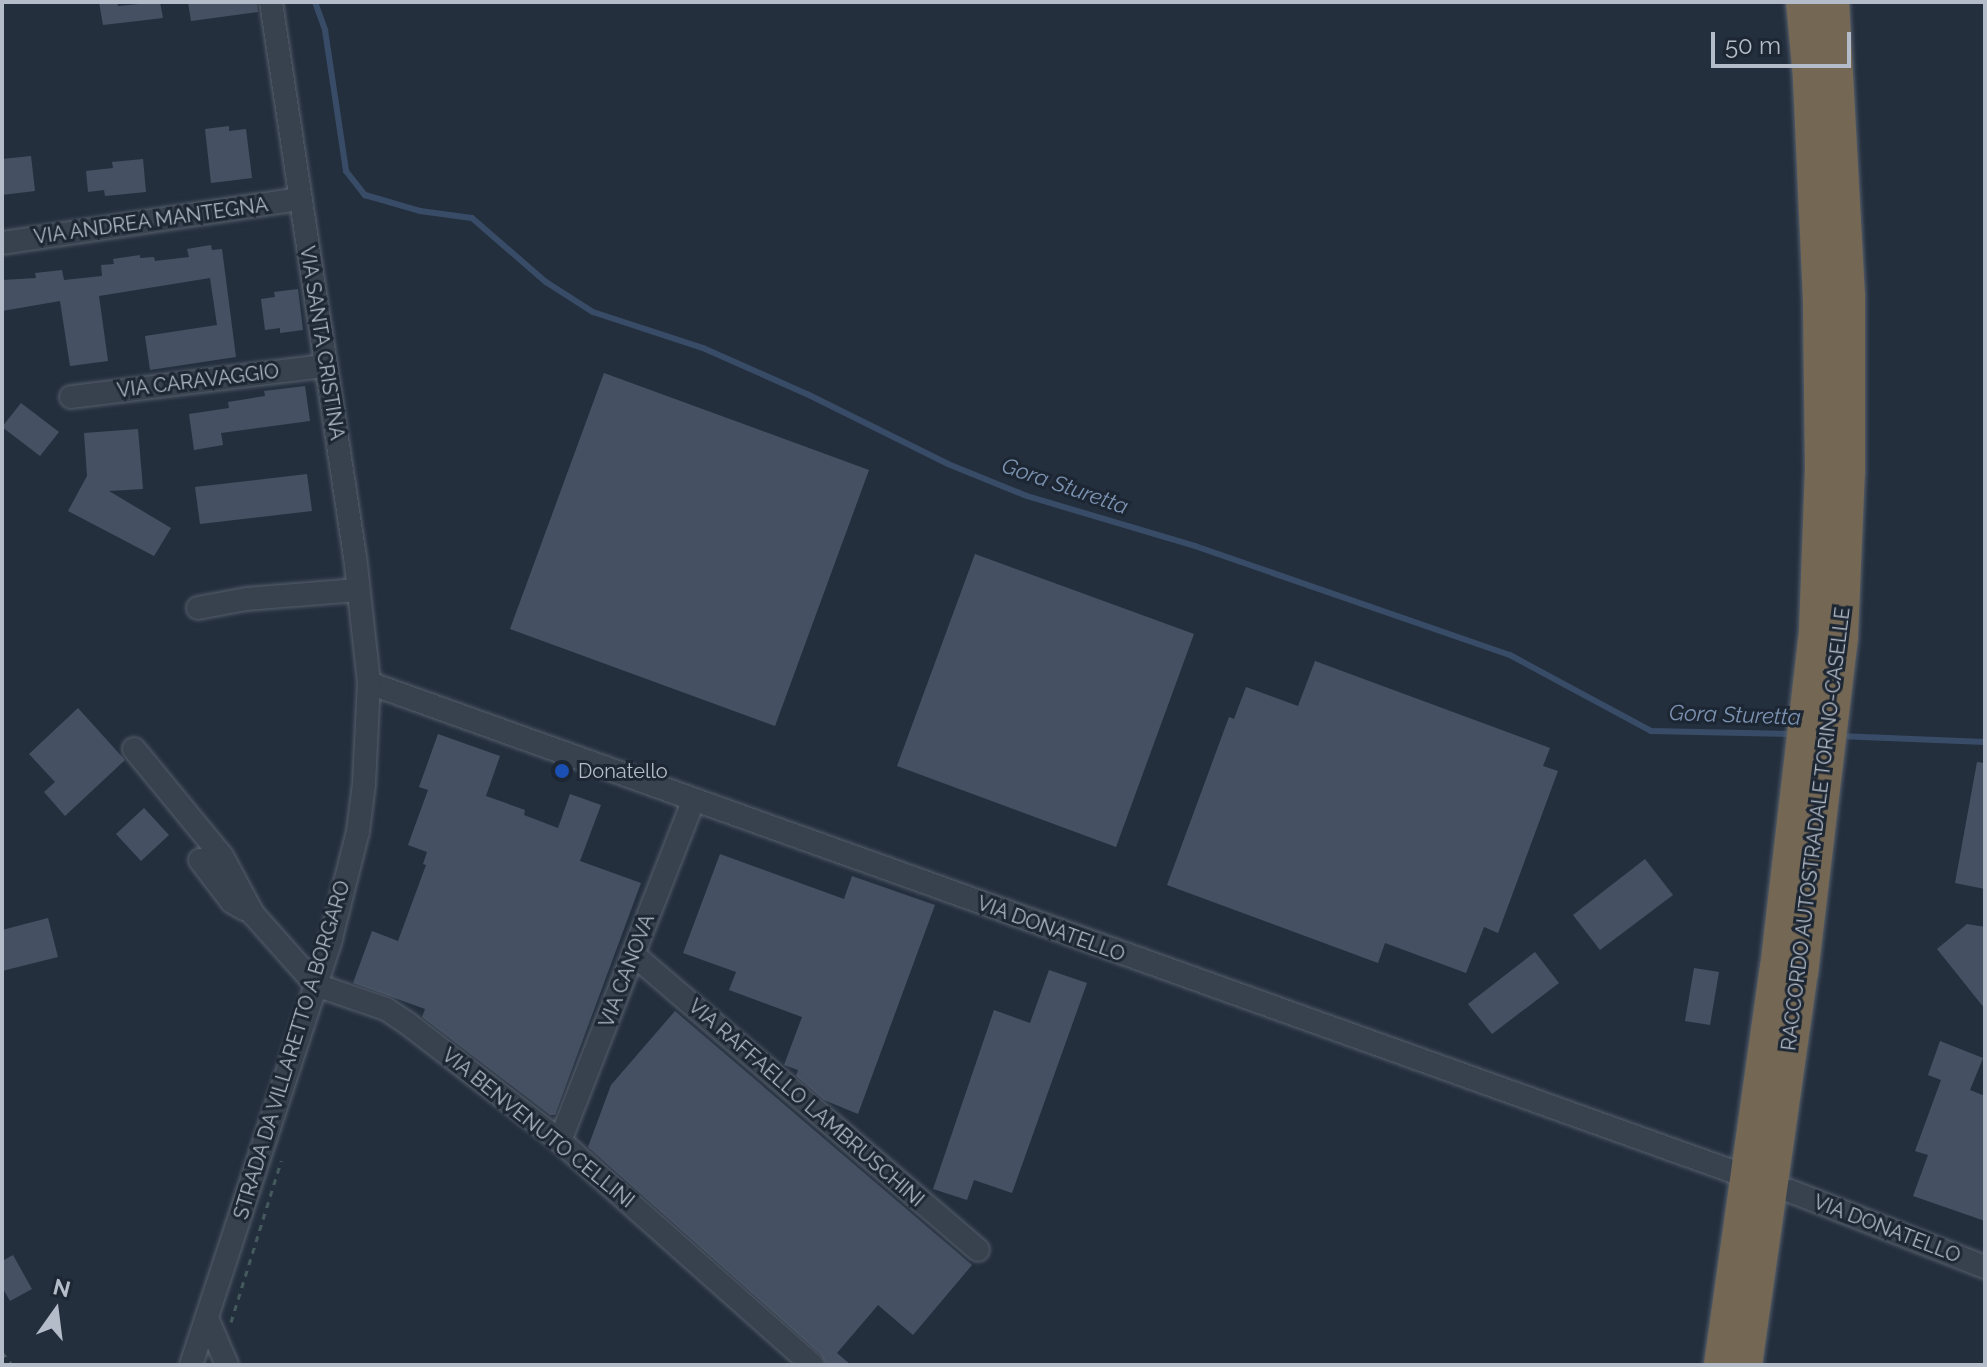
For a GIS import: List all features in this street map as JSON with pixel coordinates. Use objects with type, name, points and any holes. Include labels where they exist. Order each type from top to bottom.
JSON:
[{"type":"highway","name":"RACCORDO AUTOSTRADALE TORINO-CASELLE","points":[[1746,1365],[1802,973],[1817,726],[1815,632],[1821,469],[1818,284],[1809,77],[1802,2]]},
{"type":"highway","name":"RACCORDO AUTOSTRADALE TORINO-CASELLE","points":[[1817,726],[1842,636],[1849,408],[1849,296],[1833,2]]},
{"type":"highway","name":"RACCORDO AUTOSTRADALE TORINO-CASELLE","points":[[1720,1365],[1813,765]]},
{"type":"street","name":"VIA SANTA CRISTINA","points":[[271,2],[369,683]]},
{"type":"street","name":"VIA ANDREA MANTEGNA","points":[[2,243],[300,199]]},
{"type":"street","name":"VIA CARAVAGGIO","points":[[71,397],[325,366]]},
{"type":"street","points":[[198,608],[246,599],[358,590]]},
{"type":"street","name":"VIA DONATELLO","points":[[369,683],[1734,1172]]},
{"type":"street","name":"STRADA DA VILLARETTO A BORGARO","points":[[191,1365],[316,985],[358,831],[364,784],[369,683]]},
{"type":"street","name":"VIA BENVENUTO CELLINI","points":[[134,749],[222,856],[253,914],[316,985],[386,1009],[560,1141],[812,1365]]},
{"type":"street","name":"VIA CANOVA","points":[[560,1141],[693,801]]},
{"type":"street","name":"VIA BENVENUTO CELLINI","points":[[200,860],[232,902],[253,914]]},
{"type":"street","name":"VIA RAFFAELLO LAMBRUSCHINI","points":[[634,955],[978,1250]]},
{"type":"street","name":"VIA DONATELLO","points":[[1790,1191],[1985,1267]]},
{"type":"street","points":[[207,1318],[227,1365]]},
{"type":"path","points":[[2,1352],[12,1365]]},
{"type":"building","points":[[99,2],[117,2],[118,6],[160,2],[163,18],[103,25]]},
{"type":"building","points":[[188,2],[257,2],[258,12],[191,21]]},
{"type":"building","points":[[229,126],[229,131],[246,129],[252,178],[211,183],[205,129]]},
{"type":"building","points":[[31,156],[35,191],[2,195],[2,159]]},
{"type":"building","points":[[143,159],[146,192],[105,196],[104,190],[88,192],[86,171],[113,168],[112,162]]},
{"type":"building","points":[[211,245],[212,250],[222,249],[236,357],[150,370],[145,336],[217,325],[210,278],[99,296],[108,361],[70,366],[60,301],[2,311],[2,280],[36,278],[35,273],[62,270],[64,280],[102,276],[101,265],[114,264],[113,259],[140,255],[140,258],[154,257],[155,261],[189,257],[187,249]]},
{"type":"building","points":[[298,289],[303,330],[280,333],[280,328],[265,330],[261,299],[275,297],[274,292]]},
{"type":"building","points":[[604,373],[869,470],[775,726],[510,629]]},
{"type":"building","points":[[305,386],[310,421],[221,433],[223,445],[194,450],[189,414],[229,408],[228,402],[265,396],[264,391]]},
{"type":"building","points":[[21,403],[59,432],[40,456],[2,427]]},
{"type":"building","points":[[138,429],[143,489],[109,491],[171,528],[154,556],[68,511],[87,476],[84,433]]},
{"type":"building","points":[[307,474],[312,511],[200,524],[195,487]]},
{"type":"building","points":[[975,554],[1194,634],[1116,847],[897,766]]},
{"type":"building","points":[[1315,661],[1550,748],[1543,766],[1558,771],[1498,933],[1484,927],[1466,973],[1385,943],[1378,963],[1167,885],[1229,717],[1234,719],[1246,687],[1298,706]]},
{"type":"building","points":[[78,708],[125,760],[65,816],[44,792],[55,782],[29,754]]},
{"type":"building","points":[[438,734],[500,756],[486,796],[525,810],[524,815],[558,828],[570,794],[601,805],[580,861],[641,883],[555,1115],[550,1115],[422,1017],[425,1009],[353,983],[372,931],[398,941],[426,865],[423,864],[427,852],[408,845],[428,790],[419,787]]},
{"type":"building","points":[[1977,762],[1985,763],[1985,889],[1955,883]]},
{"type":"building","points":[[144,808],[169,835],[141,861],[116,834]]},
{"type":"building","points":[[720,854],[844,899],[852,876],[935,905],[858,1114],[824,1100],[796,1076],[798,1070],[784,1065],[802,1017],[729,990],[736,972],[683,953]]},
{"type":"building","points":[[1645,859],[1673,895],[1600,950],[1573,915]]},
{"type":"building","points":[[48,918],[58,957],[2,971],[2,930]]},
{"type":"building","points":[[1967,924],[1985,927],[1985,1009],[1937,949]]},
{"type":"building","points":[[1535,952],[1559,983],[1492,1034],[1468,1004]]},
{"type":"building","points":[[1694,968],[1719,972],[1710,1025],[1685,1021]]},
{"type":"building","points":[[1049,970],[1087,983],[1012,1193],[974,1180],[967,1200],[933,1189],[994,1010],[1030,1023]]},
{"type":"building","points":[[675,1011],[972,1265],[913,1335],[878,1305],[837,1353],[851,1365],[826,1365],[821,1355],[588,1147],[611,1085]]},
{"type":"building","points":[[1940,1041],[1983,1058],[1970,1090],[1985,1096],[1985,1221],[1913,1196],[1928,1155],[1915,1151],[1941,1080],[1928,1075]]},
{"type":"building","points":[[13,1255],[32,1289],[10,1301],[2,1287],[2,1261]]},
{"type":"waterway","name":"Gora Sturetta","points":[[315,2],[325,30],[346,171],[365,195],[420,211],[472,218],[546,282],[593,312],[703,348],[807,394],[948,464],[1027,496],[1195,546],[1510,655],[1651,731],[1792,734]]},
{"type":"waterway","name":"Gora Sturetta","points":[[1839,736],[1985,742]]},
{"type":"place","name":"Donatello","points":[[562,771]]}]
